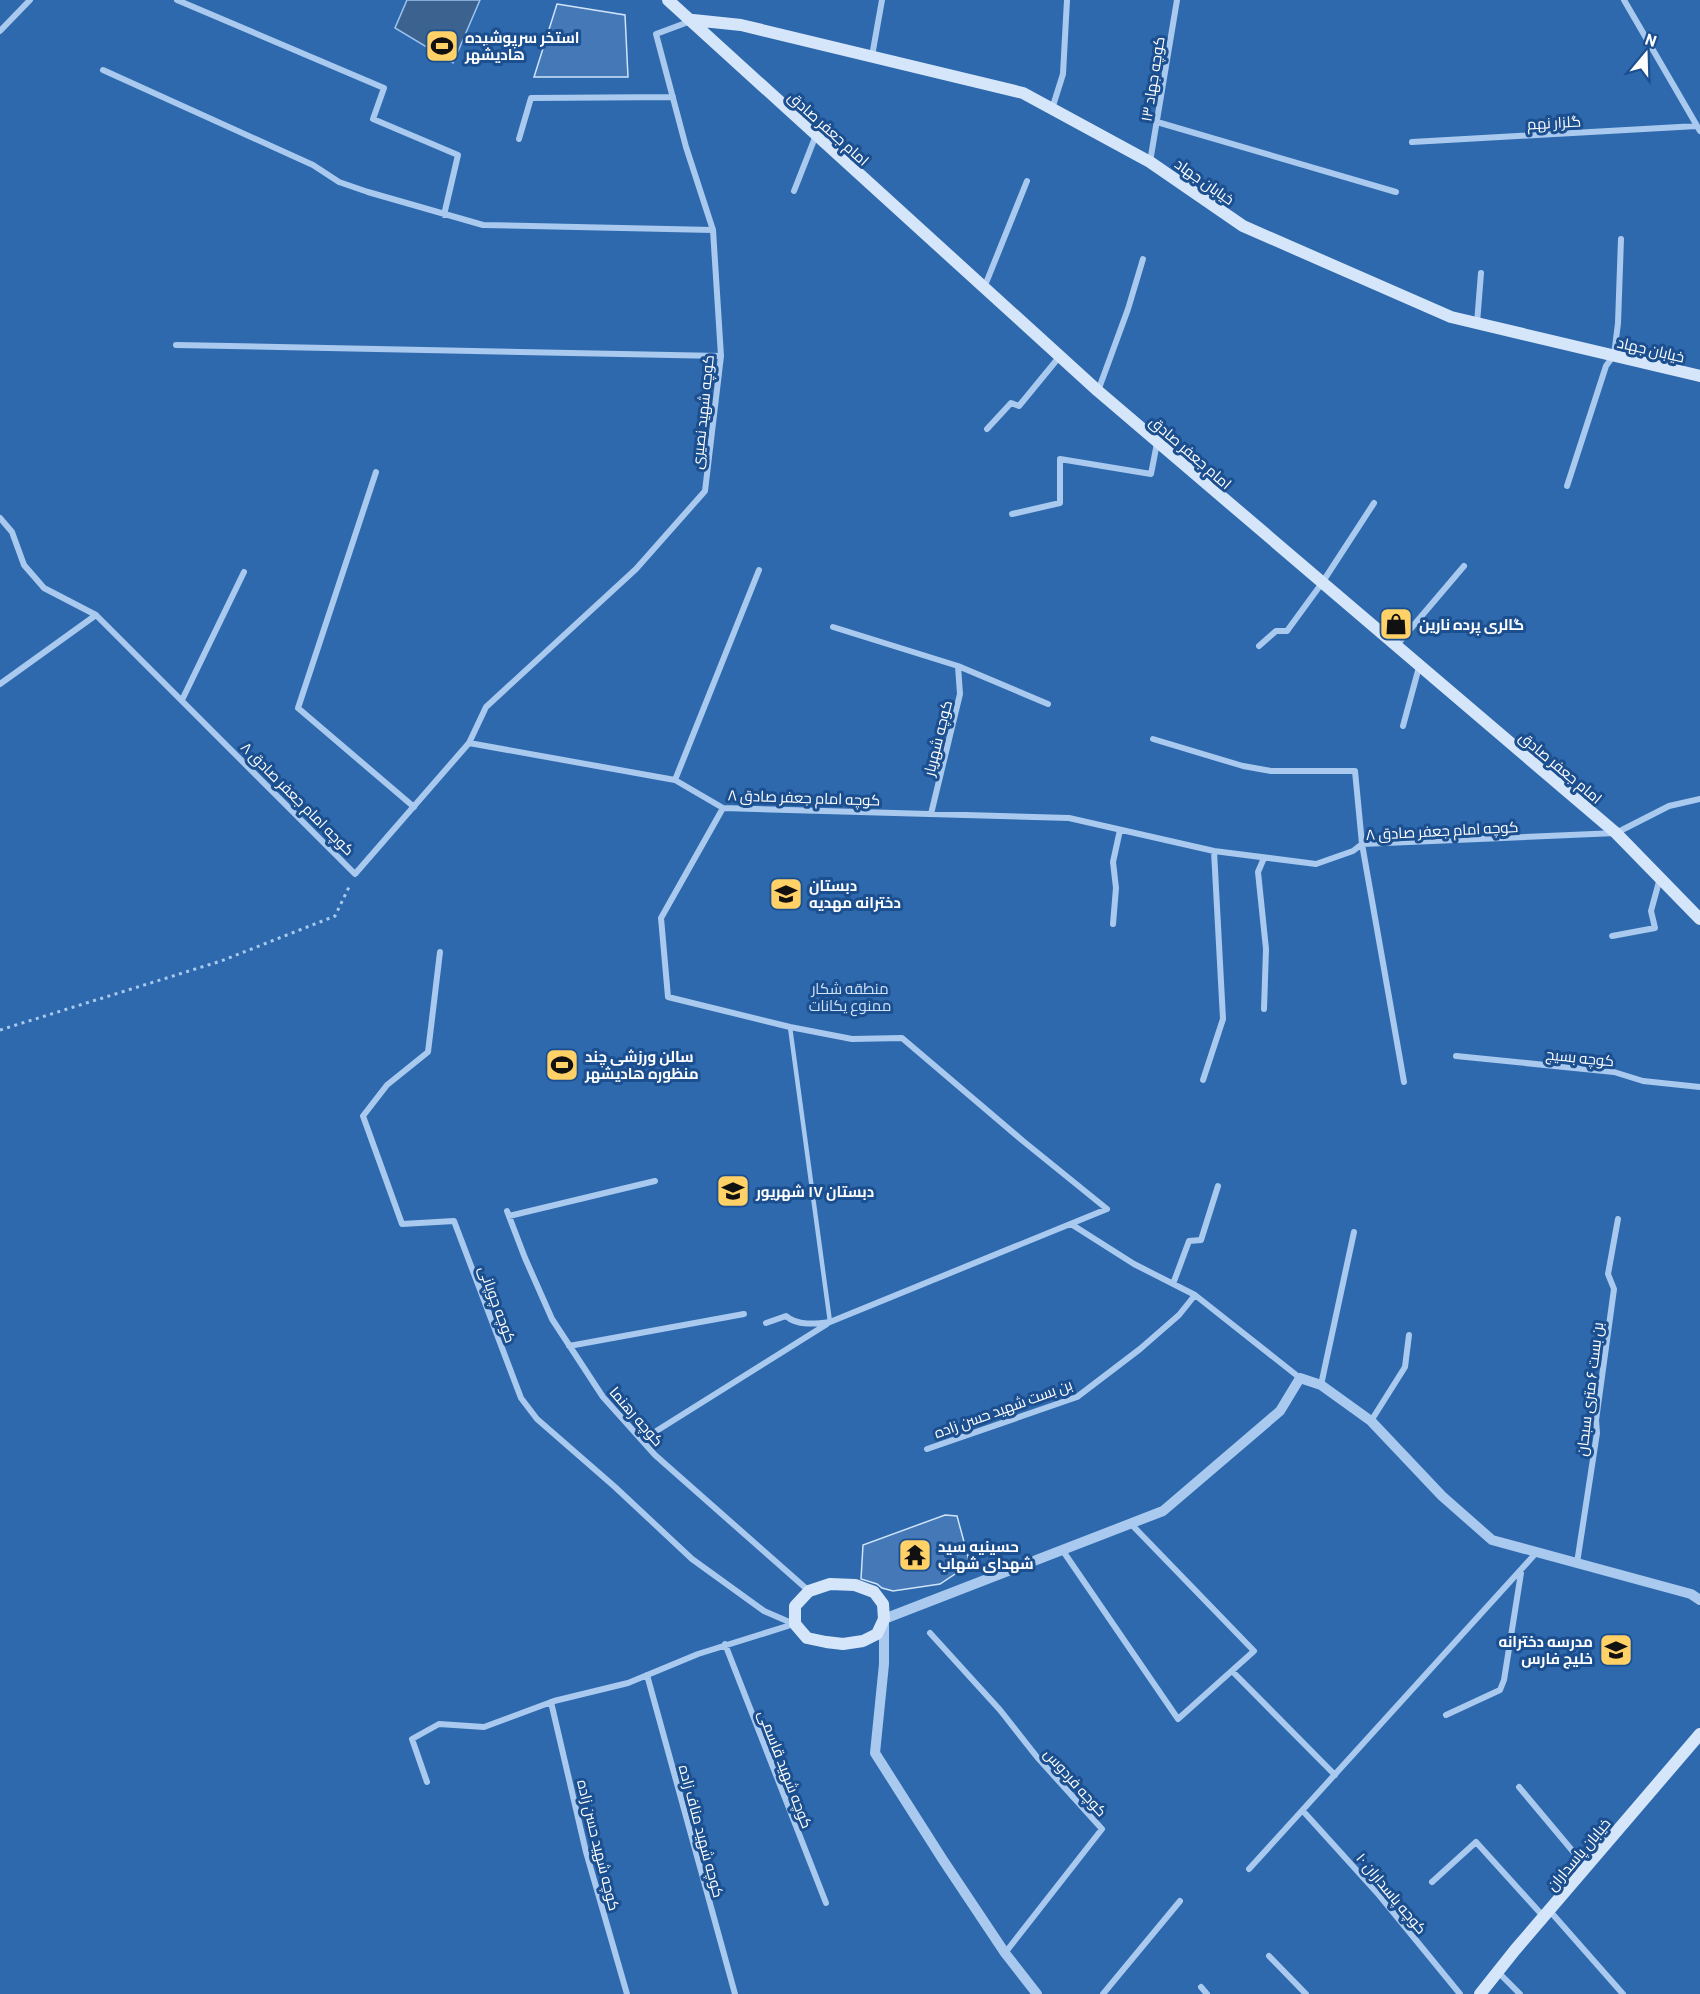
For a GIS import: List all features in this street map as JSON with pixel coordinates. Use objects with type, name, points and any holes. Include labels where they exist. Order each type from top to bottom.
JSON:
[{"type":"main road","name":"امام جعفر صادق","points":[[668,0],[693,20],[717,47],[1157,443],[1616,833],[1700,919]]},
{"type":"main road","name":"خیابان جهاد","points":[[693,20],[741,25],[1023,93],[1150,162],[1243,226],[1451,317],[1700,376]]},
{"type":"main road","points":[[831,1584],[855,1586],[874,1592],[883,1604],[884,1619],[877,1634],[863,1641],[843,1644],[807,1638],[795,1624],[795,1606],[808,1591],[831,1584]]},
{"type":"main road","name":"خیابان پاسداران","points":[[1480,1994],[1497,1971],[1700,1734]]},
{"type":"street","points":[[0,31],[30,0]]},
{"type":"street","points":[[177,0],[384,88],[372,119],[458,155],[444,214]]},
{"type":"street","points":[[872,57],[882,0]]},
{"type":"street","points":[[1052,109],[1063,74],[1067,0]]},
{"type":"street","name":"کوچه جهاد ۱۳","points":[[1150,162],[1177,0]]},
{"type":"street","points":[[1624,0],[1699,128]]},
{"type":"street","name":"کوچه شهید نصیری","points":[[469,743],[486,707],[636,569],[705,490],[721,356],[713,230],[686,147],[656,34],[693,20]]},
{"type":"street","points":[[103,70],[313,165],[339,182],[483,225],[713,230]]},
{"type":"street","points":[[519,139],[531,99],[673,97]]},
{"type":"street","points":[[1157,122],[1396,192]]},
{"type":"street","name":"گلزار نهم","points":[[1412,142],[1699,128]]},
{"type":"street","points":[[794,191],[816,135]]},
{"type":"street","points":[[984,288],[1027,181]]},
{"type":"street","points":[[1567,486],[1606,366],[1614,355],[1622,239]]},
{"type":"street","points":[[1098,391],[1128,309],[1143,259]]},
{"type":"street","points":[[1477,323],[1481,273]]},
{"type":"street","points":[[176,345],[721,356]]},
{"type":"street","points":[[987,429],[1011,403],[1019,406],[1060,356]]},
{"type":"street","points":[[1012,514],[1060,503],[1060,459],[1151,474],[1157,443]]},
{"type":"street","points":[[376,472],[298,708],[414,807]]},
{"type":"street","points":[[1259,646],[1276,631],[1287,631],[1322,583],[1374,503]]},
{"type":"street","name":"کوچه امام جعفر صادق ۸","points":[[0,518],[12,532],[24,565],[44,588],[96,615],[355,874],[469,743],[675,780],[723,808],[1069,818],[1214,851],[1316,864],[1353,851],[1362,844],[1616,833]]},
{"type":"street","points":[[1396,646],[1464,566]]},
{"type":"street","points":[[675,780],[759,570]]},
{"type":"street","points":[[182,700],[244,572]]},
{"type":"street","points":[[0,684],[96,615]]},
{"type":"street","points":[[832,627],[958,666],[1048,704]]},
{"type":"street","name":"کوچه شهریار","points":[[931,814],[960,694],[958,666]]},
{"type":"street","points":[[1403,726],[1420,666]]},
{"type":"street","points":[[1153,739],[1243,766],[1271,771],[1355,771],[1362,844],[1404,1082]]},
{"type":"street","points":[[1616,833],[1669,806],[1700,799]]},
{"type":"street","points":[[642,1440],[830,1322],[1107,1209],[902,1038],[852,1039],[790,1027],[668,997],[661,918],[723,808]]},
{"type":"street","points":[[1113,924],[1116,888],[1113,862],[1120,830]]},
{"type":"street","points":[[1203,1080],[1223,1019],[1214,851]]},
{"type":"street","points":[[1264,858],[1258,872],[1266,949],[1264,1009]]},
{"type":"street","points":[[1612,936],[1655,928],[1651,911],[1660,878]]},
{"type":"street","name":"کوچه چوپانی","points":[[440,952],[428,1052],[387,1084],[363,1116],[402,1224],[454,1221],[520,1398],[537,1419],[615,1487],[692,1559],[764,1611],[795,1624]]},
{"type":"street","name":"کوچه بسیج","points":[[1456,1056],[1614,1072],[1643,1081],[1700,1087]]},
{"type":"street","name":"کوچه رهنما","points":[[655,1181],[508,1213],[552,1319],[603,1396],[664,1463],[808,1591]]},
{"type":"street","points":[[1173,1284],[1189,1241],[1201,1240],[1218,1186]]},
{"type":"street","name":"بن بست ۶ متری سبحان","points":[[1577,1564],[1597,1433],[1596,1420],[1614,1289],[1608,1274],[1618,1219]]},
{"type":"street","points":[[1071,1224],[1134,1264],[1195,1295],[1300,1378],[1321,1385],[1371,1421],[1442,1496],[1492,1540],[1691,1594],[1700,1600]]},
{"type":"street","points":[[1321,1385],[1354,1232]]},
{"type":"street","name":"بن بست شهید حسن زاده","points":[[927,1449],[1077,1396],[1140,1349],[1179,1315],[1195,1295]]},
{"type":"street","points":[[569,1346],[744,1314]]},
{"type":"street","points":[[766,1323],[786,1316],[791,1320],[813,1324],[830,1322]]},
{"type":"street","points":[[1371,1421],[1405,1366],[1409,1335]]},
{"type":"street","points":[[1037,1994],[1005,1953],[876,1753],[884,1664],[884,1619],[1163,1511],[1280,1410],[1300,1378]]},
{"type":"street","points":[[1064,1551],[1178,1719],[1254,1651],[1130,1523]]},
{"type":"street","points":[[1249,1869],[1536,1553]]},
{"type":"street","points":[[1446,1716],[1500,1690],[1504,1680],[1521,1572]]},
{"type":"street","points":[[427,1782],[412,1739],[439,1724],[484,1727],[551,1702],[628,1683],[725,1644],[795,1624]]},
{"type":"street","name":"کوچه فردوس","points":[[930,1633],[1000,1710],[1037,1757],[1102,1829],[1005,1953]]},
{"type":"street","name":"کوچه شهید قاسمی","points":[[725,1644],[826,1903]]},
{"type":"street","points":[[1232,1671],[1335,1775]]},
{"type":"street","name":"کوچه شهید مناف زاده","points":[[647,1675],[735,1994]]},
{"type":"street","name":"کوچه شهید حسن زاده","points":[[551,1702],[586,1852],[627,1994]]},
{"type":"street","points":[[1519,1787],[1586,1867]]},
{"type":"street","name":"کوچه پاسداران ۱۰","points":[[1303,1810],[1379,1895],[1460,1994]]},
{"type":"street","points":[[1431,1882],[1476,1842],[1623,1994]]},
{"type":"street","points":[[1103,1994],[1180,1901]]},
{"type":"street","points":[[1269,1956],[1306,1994]]},
{"type":"street","points":[[1497,1971],[1520,1994]]},
{"type":"street","points":[[1201,1987],[1207,1994]]},
{"type":"lane","points":[[790,1027],[830,1322]]},
{"type":"path","points":[[0,1030],[221,961],[335,916],[355,874]]},
{"type":"green space","name":"منطقه شکار ممنوع یکانات","points":[[0,0],[1700,0],[1700,1994],[0,1994]]},
{"type":"shaded area","name":"استخر سرپوشیده هادیشهر","points":[[407,0],[480,0],[453,63],[395,28]]},
{"type":"building","points":[[557,4],[625,15],[628,77],[534,77]]},
{"type":"building","name":"حسینیه سید شهدای شهاب","points":[[945,1515],[957,1516],[970,1564],[940,1584],[893,1591],[861,1579],[863,1545]]},
{"type":"place","name":"استخر سرپوشیده هادیشهر","points":[[442,46]]},
{"type":"place","name":"گالری پرده نارین","points":[[1396,624]]},
{"type":"place","name":"دبستان دخترانه مهدیه","points":[[786,894]]},
{"type":"place","name":"سالن ورزشی چند منظوره هادیشهر","points":[[562,1065]]},
{"type":"place","name":"دبستان ۱۷ شهریور","points":[[733,1191]]},
{"type":"place","name":"حسینیه سید شهدای شهاب","points":[[915,1555]]},
{"type":"place","name":"مدرسه دخترانه خلیج فارس","points":[[1616,1650]]}]
